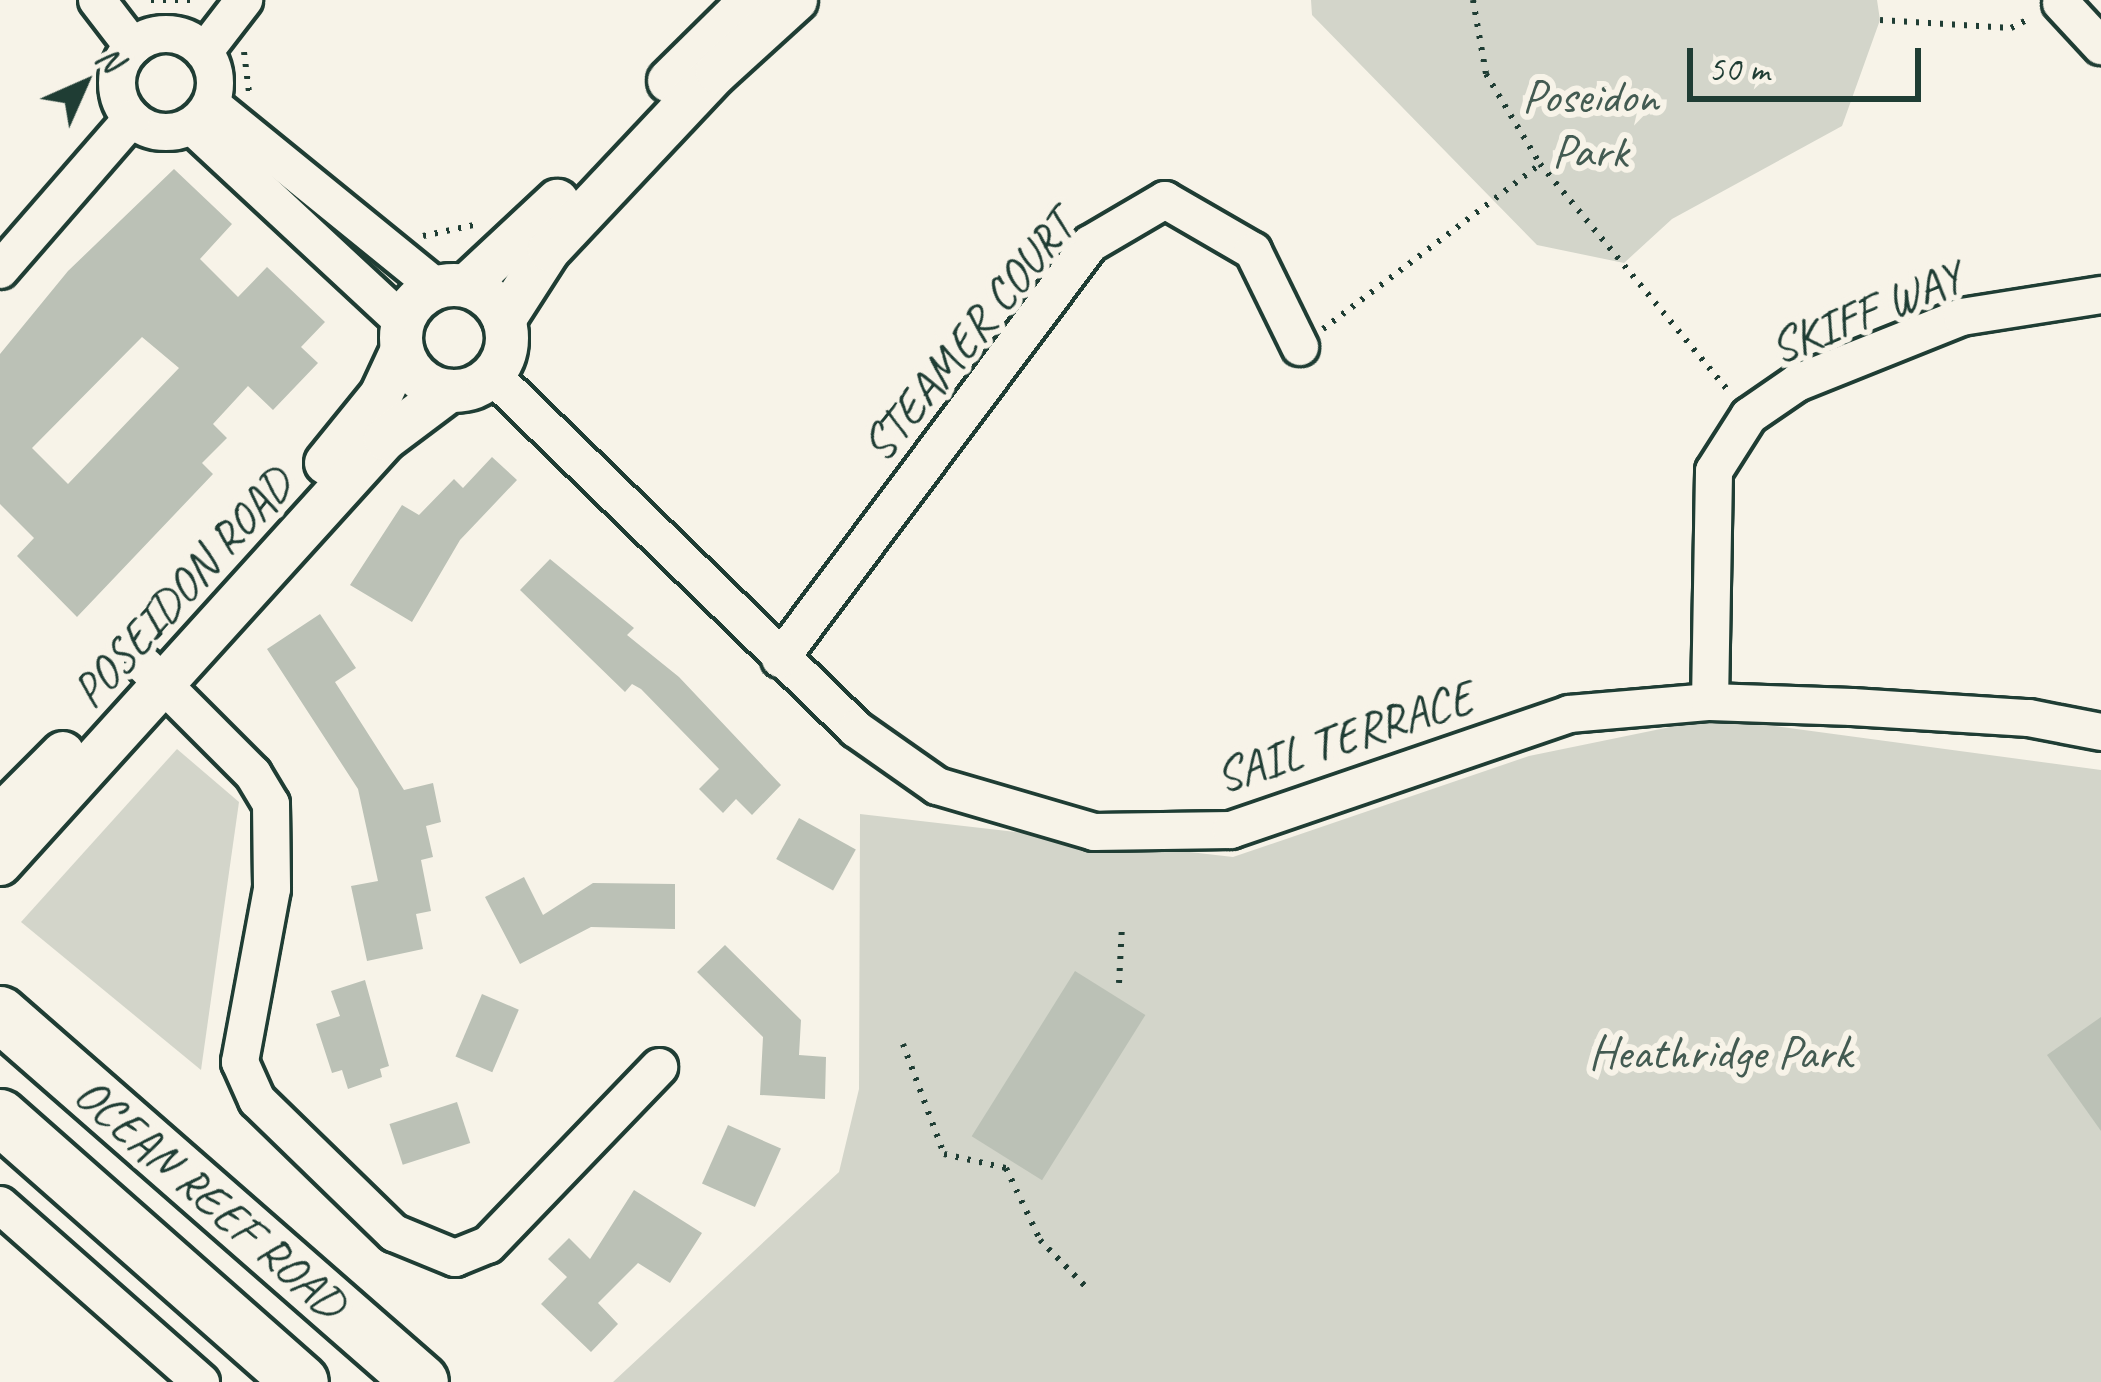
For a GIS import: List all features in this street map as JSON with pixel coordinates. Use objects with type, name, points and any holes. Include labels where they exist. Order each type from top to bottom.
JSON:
[{"type":"main road","name":"OCEAN REEF ROAD","points":[[0,1014],[421,1382]]},
{"type":"main road","name":"OCEAN REEF ROAD","points":[[0,1117],[301,1382]]},
{"type":"street","points":[[97,0],[133,47]]},
{"type":"street","points":[[402,336],[451,286],[510,252],[751,0]]},
{"type":"street","points":[[504,320],[549,250],[796,0]]},
{"type":"street","points":[[2061,2],[2101,46]]},
{"type":"street","points":[[204,52],[237,9]]},
{"type":"street","points":[[169,34],[204,52],[216,81],[201,115],[157,131],[132,118],[117,82],[133,47],[169,34]]},
{"type":"street","points":[[201,115],[451,286],[489,298],[504,320],[506,349],[492,375],[449,391],[419,378],[402,336],[201,115]]},
{"type":"street","points":[[0,271],[132,118]]},
{"type":"street","name":"STEAMER COURT","points":[[779,659],[1090,244],[1165,200],[1253,250],[1300,347]]},
{"type":"street","name":"SKIFF WAY","points":[[1710,702],[1714,471],[1749,416],[1797,383],[1962,317],[2101,295]]},
{"type":"street","name":"POSEIDON ROAD","points":[[0,865],[361,422],[402,336]]},
{"type":"street","name":"SAIL TERRACE","points":[[492,375],[856,729],[937,786],[1094,832],[1231,830],[1569,714],[1710,702],[2029,718],[2101,732]]},
{"type":"street","name":"POSEIDON ROAD","points":[[0,817],[154,676],[385,439],[449,391]]},
{"type":"street","points":[[154,676],[253,774],[271,804],[272,890],[240,1062],[248,1081],[257,1100],[394,1232],[455,1258],[488,1245],[659,1067]]},
{"type":"street","points":[[0,1205],[201,1382]]},
{"type":"path","points":[[151,0],[195,0]]},
{"type":"path","points":[[1473,0],[1486,74],[1540,164],[1749,416]]},
{"type":"path","points":[[1880,20],[2011,28],[2061,2]]},
{"type":"path","points":[[237,9],[250,100]]},
{"type":"path","points":[[1300,347],[1540,164]]},
{"type":"path","points":[[421,236],[476,222],[510,252]]},
{"type":"path","points":[[1119,983],[1122,925]]},
{"type":"path","points":[[903,1044],[944,1154],[1006,1168],[1040,1240],[1088,1288]]},
{"type":"green space","name":"Poseidon Park","points":[[1311,0],[1877,0],[1880,20],[1842,126],[1672,219],[1624,263],[1537,245],[1312,15]]},
{"type":"green space","name":"Heathridge Park","points":[[1714,718],[2101,770],[2101,1382],[613,1382],[839,1172],[859,1089],[860,814],[1233,857],[1529,756]]},
{"type":"green space","points":[[177,749],[239,802],[201,1070],[21,922]]},
{"type":"building","points":[[174,169],[232,224],[200,259],[238,297],[267,267],[325,322],[301,347],[318,363],[273,410],[248,386],[213,424],[227,438],[202,463],[213,474],[77,617],[17,556],[34,538],[0,504],[0,354],[68,271]],"holes":[[[142,337],[179,368],[68,484],[32,448]]]},
{"type":"building","points":[[492,457],[517,480],[460,540],[412,622],[350,585],[402,505],[419,515],[454,479],[463,488]]},
{"type":"building","points":[[550,559],[634,628],[627,635],[679,677],[781,785],[752,815],[736,799],[723,813],[699,789],[719,769],[641,689],[632,684],[625,692],[520,590]]},
{"type":"building","points":[[320,614],[356,668],[335,682],[404,790],[433,783],[441,822],[426,826],[433,857],[421,860],[431,911],[416,914],[423,949],[367,961],[351,886],[378,881],[358,789],[267,649]]},
{"type":"building","points":[[799,818],[856,850],[833,891],[776,859]]},
{"type":"building","points":[[524,877],[543,915],[593,883],[675,884],[675,929],[591,927],[520,964],[485,897]]},
{"type":"building","points":[[725,945],[801,1020],[799,1055],[826,1057],[825,1099],[760,1095],[763,1037],[697,972]]},
{"type":"building","points":[[1075,971],[1145,1015],[1042,1180],[972,1136]]},
{"type":"building","points":[[365,980],[389,1066],[380,1069],[382,1077],[348,1089],[342,1070],[332,1073],[316,1024],[340,1016],[331,991]]},
{"type":"building","points":[[482,994],[519,1010],[492,1072],[455,1057]]},
{"type":"building","points":[[2101,1017],[2101,1131],[2047,1055]]},
{"type":"building","points":[[457,1102],[470,1143],[403,1165],[389,1124]]},
{"type":"building","points":[[728,1125],[781,1149],[755,1207],[702,1183]]},
{"type":"building","points":[[634,1190],[702,1233],[670,1283],[638,1263],[598,1303],[618,1324],[591,1352],[541,1304],[567,1277],[548,1259],[569,1238],[590,1259]]}]
